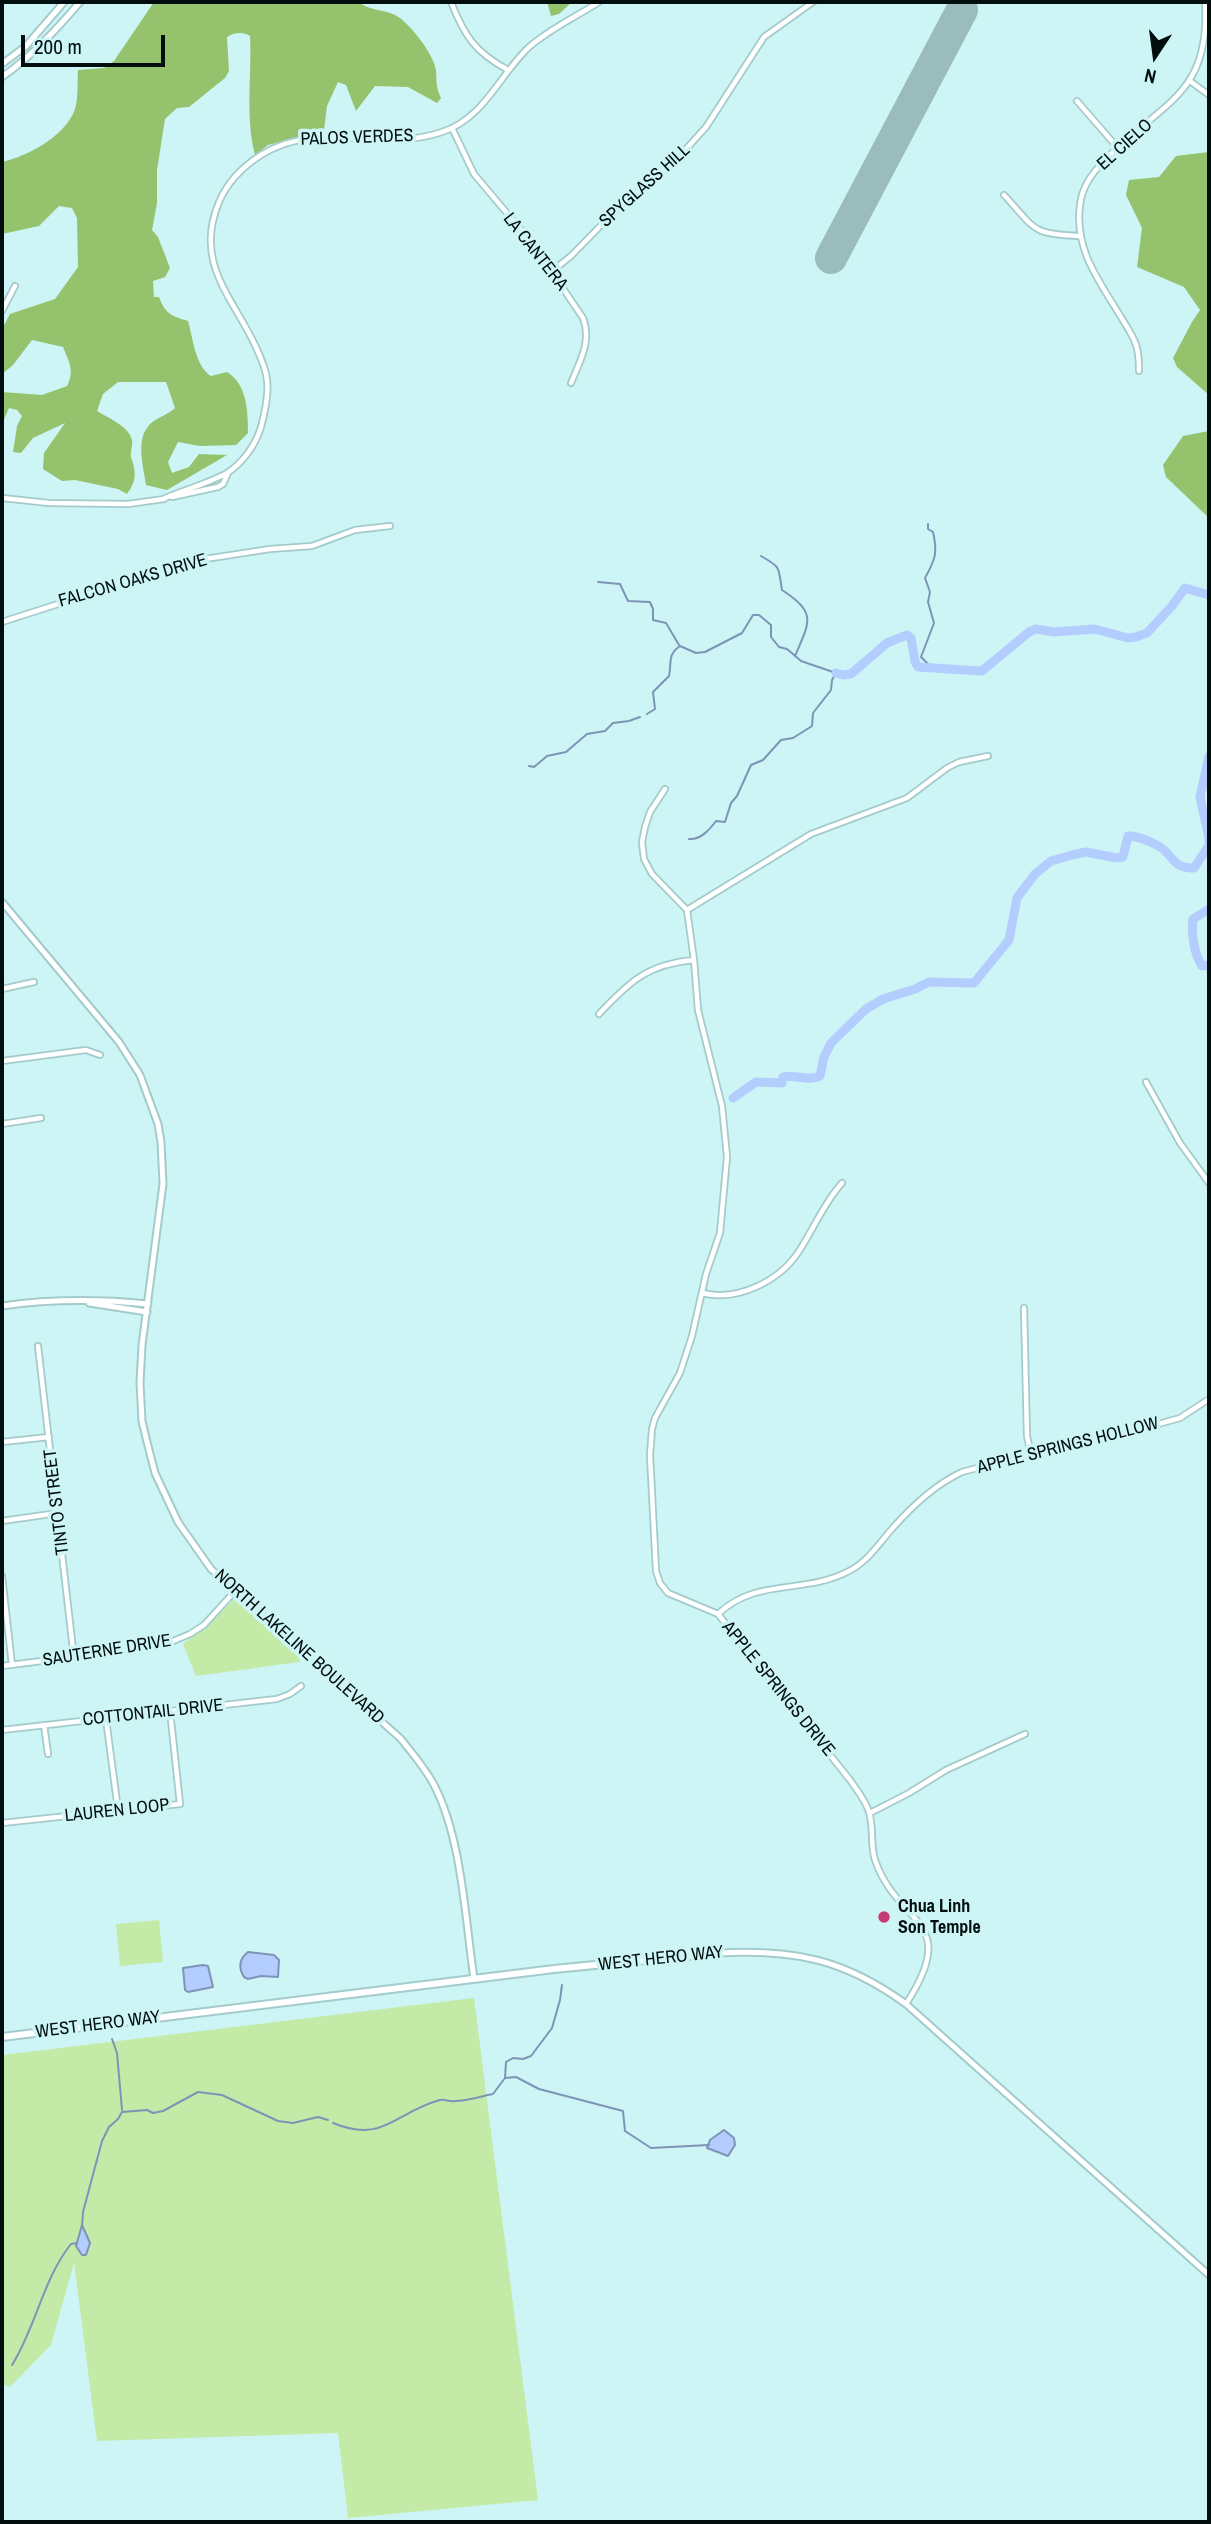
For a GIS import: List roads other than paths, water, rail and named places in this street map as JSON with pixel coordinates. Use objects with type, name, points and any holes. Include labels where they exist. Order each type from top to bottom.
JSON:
[{"type":"main road","name":"WEST HERO WAY","points":[[2,2037],[474,1979],[718,1953]]},
{"type":"street","points":[[2,64],[26,46],[64,2]]},
{"type":"street","points":[[2,77],[43,44],[80,2]]},
{"type":"street","points":[[451,2],[463,28],[479,51],[508,70]]},
{"type":"street","name":"PALOS VERDES","points":[[163,499],[228,472],[247,454],[257,438],[264,416],[268,388],[266,372],[260,356],[223,290],[214,265],[213,225],[220,202],[231,181],[250,162],[294,139],[320,136],[402,139],[429,136],[452,128],[476,111],[508,70],[539,39],[599,2]]},
{"type":"street","name":"SPYGLASS HILL","points":[[552,271],[678,158],[706,127],[764,37],[813,2]]},
{"type":"street","name":"EL CIELO","points":[[1139,371],[1135,341],[1091,269],[1079,236],[1080,204],[1086,184],[1098,167],[1117,147],[1172,103],[1190,82],[1199,64],[1204,44],[1205,2]]},
{"type":"street","points":[[1190,82],[1209,95]]},
{"type":"street","points":[[1077,101],[1117,147]]},
{"type":"street","name":"LA CANTERA","points":[[452,128],[474,174],[552,271],[583,318],[587,330],[582,359],[571,383]]},
{"type":"street","points":[[1004,195],[1038,230],[1052,235],[1079,236]]},
{"type":"street","points":[[2,311],[15,286]]},
{"type":"street","name":"PALOS VERDES","points":[[2,498],[49,503],[128,504],[218,487],[223,484],[228,472]]},
{"type":"street","name":"FALCON OAKS DRIVE","points":[[2,622],[192,561],[270,549],[312,546],[355,530],[390,526]]},
{"type":"street","points":[[666,789],[650,812],[642,842],[645,859],[652,874],[687,910],[811,834],[907,798],[959,762],[988,756]]},
{"type":"street","name":"NORTH LAKELINE BOULEVARD","points":[[2,902],[119,1042],[146,1090],[160,1133],[163,1184],[140,1383],[142,1421],[155,1473],[178,1522],[211,1569],[401,1739],[418,1760],[433,1785],[454,1839],[474,1979]]},
{"type":"street","name":"APPLE SPRINGS DRIVE","points":[[687,910],[698,1010],[722,1106],[727,1141],[725,1197],[720,1233],[681,1371],[654,1418],[650,1455],[656,1571],[660,1583],[668,1593],[718,1614],[850,1780],[870,1813],[875,1860],[891,1888],[921,1924],[929,1948],[929,1959],[923,1977],[906,2004]]},
{"type":"street","points":[[599,1014],[628,984],[648,970],[674,962],[694,960]]},
{"type":"street","points":[[2,989],[34,982]]},
{"type":"street","points":[[2,1060],[86,1050],[100,1055]]},
{"type":"street","points":[[1146,1082],[1180,1143],[1209,1183]]},
{"type":"street","points":[[2,1124],[41,1118]]},
{"type":"street","points":[[702,1293],[737,1294],[777,1274],[801,1249],[824,1206],[842,1183]]},
{"type":"street","points":[[2,1306],[39,1301],[105,1300],[148,1304]]},
{"type":"street","points":[[83,1301],[147,1312]]},
{"type":"street","points":[[1024,1307],[1027,1436],[1031,1455]]},
{"type":"street","name":"TINTO STREET","points":[[38,1346],[74,1658]]},
{"type":"street","name":"APPLE SPRINGS HOLLOW","points":[[718,1614],[732,1601],[746,1594],[826,1580],[848,1572],[875,1550],[920,1500],[947,1479],[974,1468],[1100,1435],[1180,1418],[1209,1399]]},
{"type":"street","points":[[2,1442],[49,1437]]},
{"type":"street","points":[[2,1521],[58,1513]]},
{"type":"street","points":[[2,1576],[12,1665]]},
{"type":"street","name":"SAUTERNE DRIVE","points":[[2,1666],[149,1648],[177,1641],[204,1625],[235,1591]]},
{"type":"street","name":"COTTONTAIL DRIVE","points":[[2,1730],[277,1699],[290,1694],[301,1685]]},
{"type":"street","name":"LAUREN LOOP","points":[[2,1823],[180,1804],[170,1711]]},
{"type":"street","points":[[106,1719],[118,1810]]},
{"type":"street","points":[[44,1725],[48,1754]]},
{"type":"street","points":[[870,1813],[946,1770],[1025,1734]]},
{"type":"street","name":"WEST HERO WAY","points":[[718,1953],[779,1952],[820,1960],[873,1982],[906,2004],[1209,2276]]},
{"type":"water","points":[[248,1952],[274,1955],[279,1960],[278,1977],[244,1977],[240,1963]]},
{"type":"water","points":[[208,1966],[213,1987],[188,1992],[185,1990],[183,1968]]},
{"type":"water","points":[[724,2130],[734,2138],[735,2145],[728,2156],[707,2148],[710,2140]]},
{"type":"water","points":[[82,2225],[90,2243],[86,2255],[82,2255],[76,2246]]},
{"type":"waterway","points":[[928,524],[928,529],[933,532],[935,551],[925,578],[930,592],[928,602],[934,623],[921,657],[932,668]]},
{"type":"waterway","points":[[761,556],[776,566],[782,590],[801,605],[805,612],[807,626],[795,656]]},
{"type":"waterway","points":[[598,582],[620,584],[628,601],[650,602],[653,620],[666,623],[679,645]]},
{"type":"waterway","points":[[836,673],[851,674],[887,643],[907,635],[911,638],[918,667],[982,671],[1036,629],[1054,632],[1095,629],[1128,638],[1136,637],[1147,633],[1185,588],[1209,595]]},
{"type":"waterway","points":[[647,714],[655,709],[653,692],[669,676],[672,656],[676,649],[680,646],[696,653],[705,652],[742,633],[753,615],[759,615],[771,625],[771,637],[779,647],[787,649],[801,661],[836,673],[831,690],[813,713],[812,726],[793,738],[781,740],[763,760],[751,765],[731,803],[725,822],[716,821],[701,836],[689,839]]},
{"type":"waterway","points":[[529,766],[534,767],[547,756],[566,752],[587,734],[605,731],[613,723],[640,717]]},
{"type":"waterway","points":[[1209,756],[1200,797],[1209,850]]},
{"type":"waterway","points":[[733,1098],[756,1082],[782,1083],[783,1077],[820,1076],[824,1057],[831,1043],[866,1009],[883,999],[929,982],[974,983],[1009,940],[1017,898],[1035,874],[1051,861],[1086,852],[1123,857],[1128,836],[1132,836],[1160,847],[1182,866],[1194,868],[1208,847]]},
{"type":"waterway","points":[[1209,909],[1193,919],[1192,931],[1199,961],[1202,966],[1209,965]]},
{"type":"waterway","points":[[333,2123],[350,2129],[377,2128],[440,2100],[460,2101],[493,2094],[505,2078],[506,2062],[513,2058],[531,2056],[552,2028],[562,1985]]},
{"type":"waterway","points":[[112,2039],[117,2053],[122,2110]]},
{"type":"waterway","points":[[505,2078],[516,2077],[539,2089],[623,2111],[625,2131],[651,2148],[709,2145]]},
{"type":"waterway","points":[[82,2227],[83,2212],[102,2141],[109,2127],[122,2112],[163,2111],[198,2092],[222,2095],[278,2121],[293,2123],[318,2117],[328,2120]]},
{"type":"waterway","points":[[12,2365],[53,2272],[71,2244],[77,2243]]},
{"type":"place","name":"Chua Linh Son Temple","points":[[884,1917]]}]
